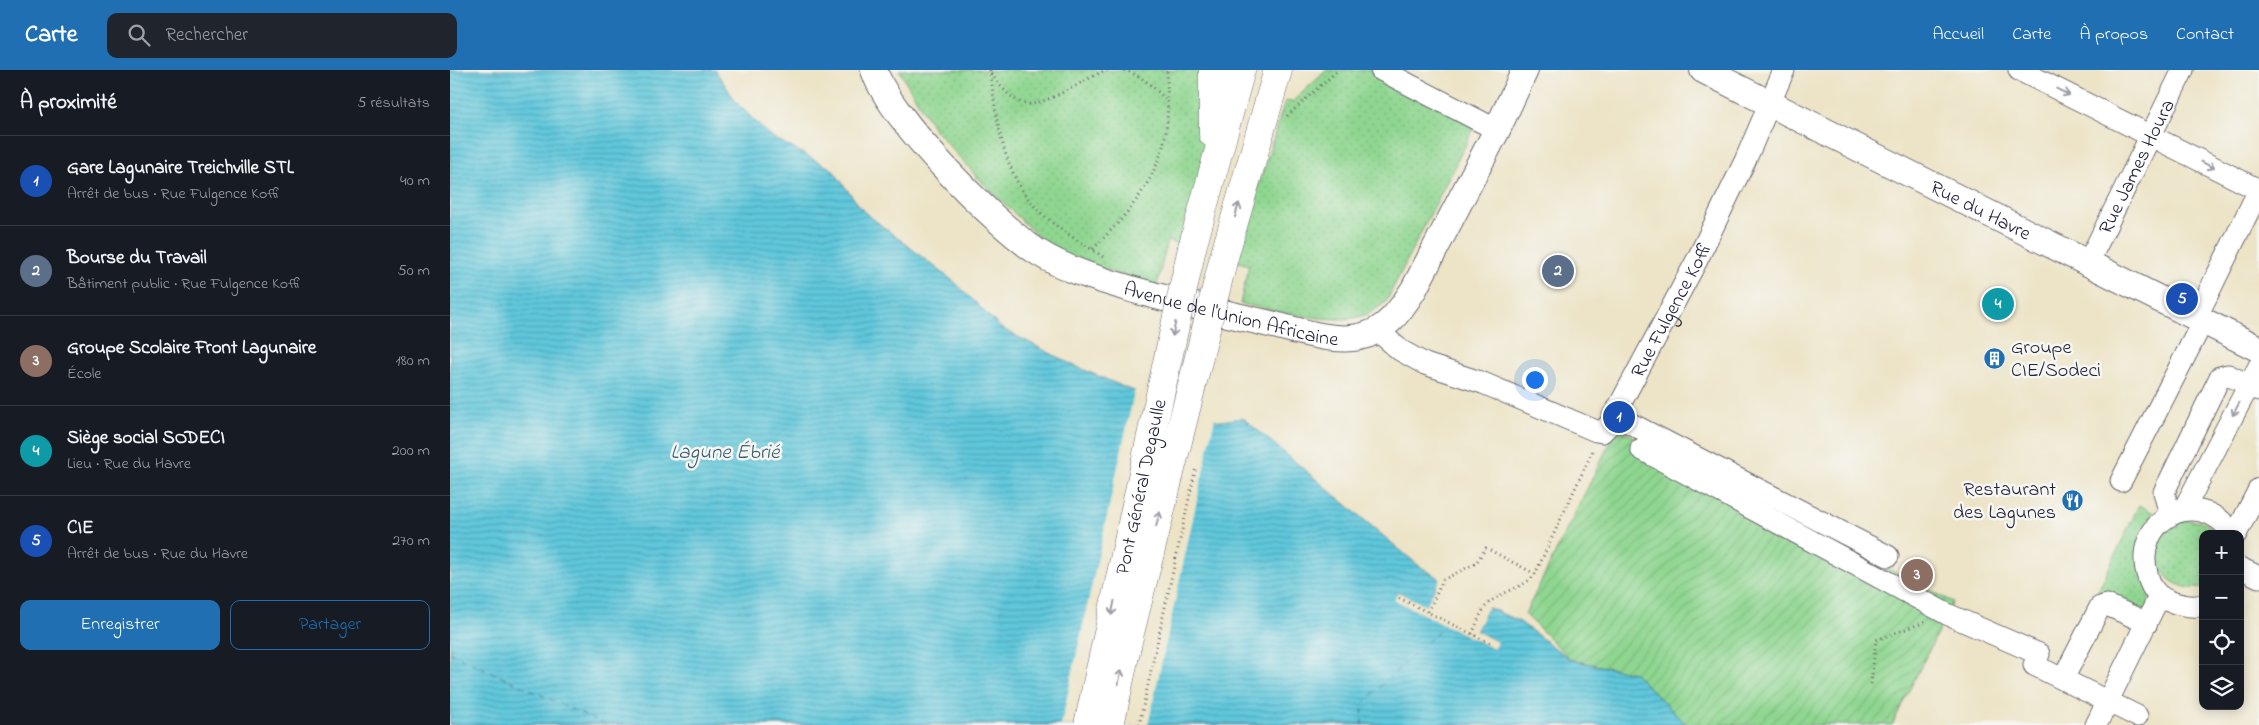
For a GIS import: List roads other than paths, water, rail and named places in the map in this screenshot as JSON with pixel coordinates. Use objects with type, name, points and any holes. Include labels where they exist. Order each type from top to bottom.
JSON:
[{"type":"highway","points":[[1212,176],[1213,70]]},
{"type":"highway","points":[[1212,176],[1241,70]]},
{"type":"highway","name":"Pont Général Degaulle","points":[[1110,725],[1128,637],[1224,257],[1278,70]]},
{"type":"highway","name":"Pont Général Degaulle","points":[[1088,725],[1192,248],[1212,176]]},
{"type":"main road","name":"Avenue de l'Union Africaine","points":[[874,70],[878,84],[894,108],[964,187],[1006,227],[1036,251],[1066,267],[1108,282],[1196,307],[1312,334],[1358,338],[1378,331],[1398,314],[1414,289],[1497,130],[1525,70]]},
{"type":"main road","name":"Rue du Havre","points":[[1703,70],[2259,349]]},
{"type":"street","points":[[1381,70],[1497,130]]},
{"type":"street","name":"Rue Fulgence Koffi","points":[[1608,424],[1697,260],[1745,161],[1784,70]]},
{"type":"street","points":[[2019,70],[2042,75],[2151,136],[2259,190],[2200,320],[2121,481]]},
{"type":"street","name":"Rue James Houra","points":[[2088,263],[2183,70]]},
{"type":"street","points":[[1378,331],[1400,350],[1425,364],[1483,384],[1596,432],[1608,424],[1888,556]]},
{"type":"street","points":[[2177,512],[2254,388],[2259,366]]},
{"type":"street","points":[[2177,512],[2164,492],[2220,377],[2228,375],[2254,388]]},
{"type":"street","points":[[1641,449],[1947,614],[2036,659],[2062,679],[2137,716]]},
{"type":"street","points":[[2199,605],[2179,605],[2159,597],[2152,588],[2145,567],[2146,551],[2150,536],[2158,524],[2177,512],[2199,509],[2214,514],[2226,523],[2243,528],[2259,489]]},
{"type":"street","points":[[2244,570],[2259,577]]},
{"type":"street","points":[[2096,725],[2148,623],[2159,597]]},
{"type":"street","points":[[2062,679],[2100,607],[2107,605],[2148,623]]},
{"type":"water","name":"Lagune Ébrié","points":[[450,70],[715,70],[737,103],[770,136],[832,169],[863,211],[957,284],[1001,328],[1073,365],[1126,388],[1220,421],[1243,418],[1418,565],[1440,579],[1426,606],[1399,592],[1395,600],[1494,649],[1497,642],[1476,631],[1488,607],[1520,622],[1571,660],[1634,673],[1687,725],[450,725]]},
{"type":"place","name":"Bourse du Travail","points":[[1558,271]]},
{"type":"place","name":"CIE","points":[[2182,299]]},
{"type":"place","name":"Siège social SODECI","points":[[1998,304]]},
{"type":"place","name":"Groupe CIE/Sodeci","points":[[1995,358]]},
{"type":"place","name":"Gare Lagunaire Treichville STL","points":[[1619,417]]},
{"type":"place","name":"Restaurant des Lagunes","points":[[2072,500]]},
{"type":"place","name":"Groupe Scolaire Front Lagunaire","points":[[1917,575]]}]
